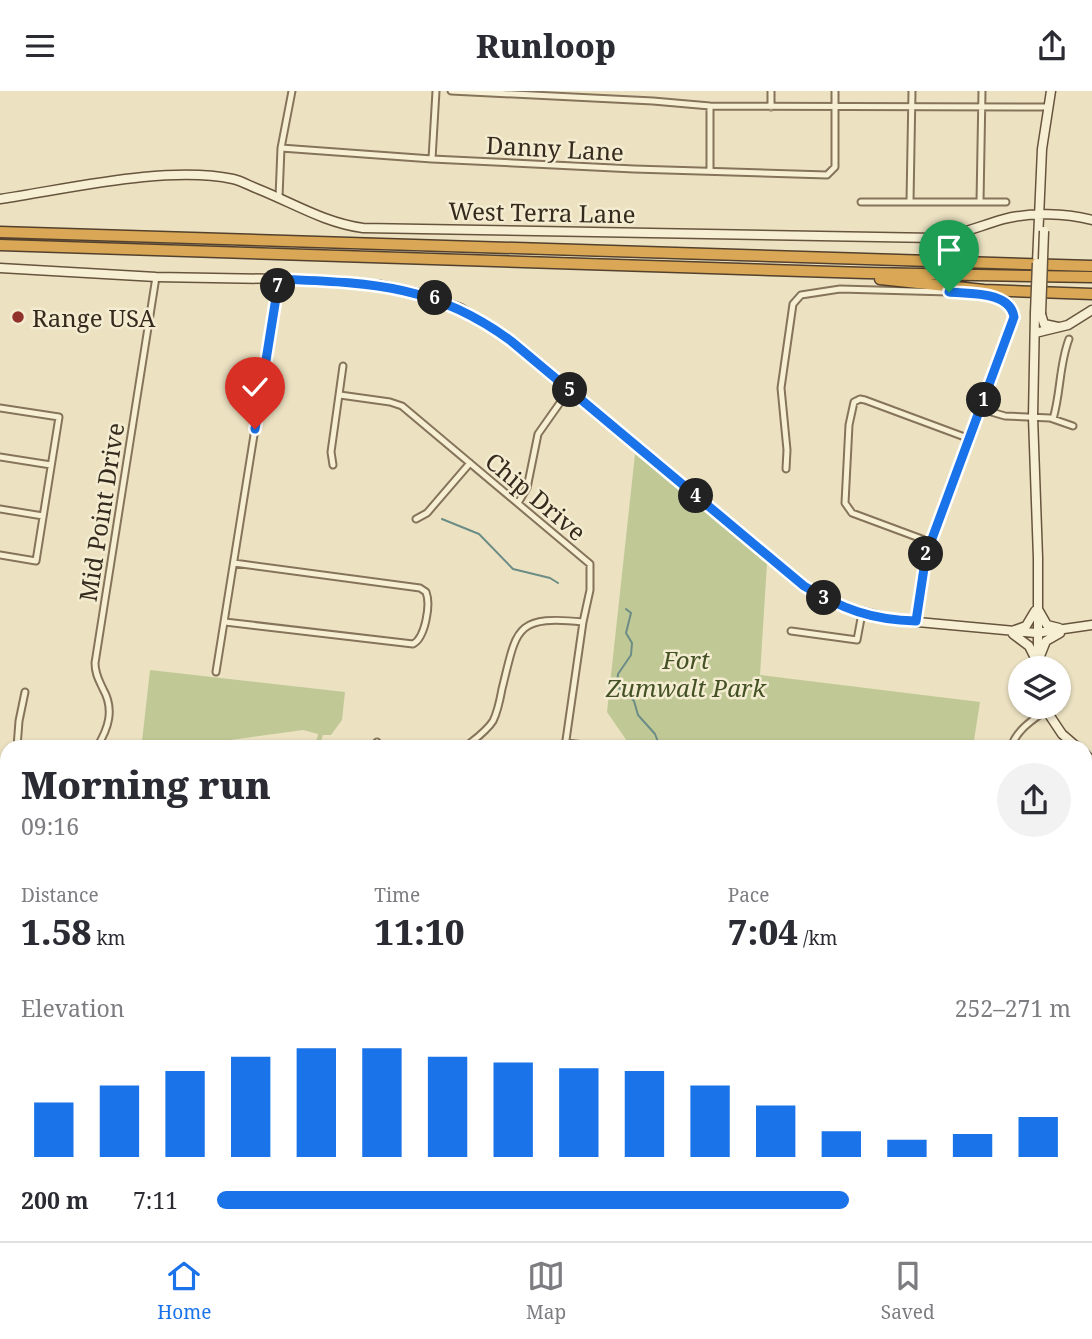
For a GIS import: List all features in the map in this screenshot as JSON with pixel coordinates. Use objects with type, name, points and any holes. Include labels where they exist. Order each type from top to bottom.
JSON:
[{"type":"highway","points":[[0,232],[1092,267]]},
{"type":"highway","points":[[0,245],[866,273],[1092,277]]},
{"type":"highway","points":[[866,273],[884,280],[951,284],[984,290],[1092,294]]},
{"type":"street","points":[[279,197],[281,148],[292,91]]},
{"type":"street","points":[[432,159],[436,91]]},
{"type":"street","points":[[451,91],[710,106],[1049,107]]},
{"type":"street","points":[[653,101],[654,91]]},
{"type":"street","points":[[771,91],[771,107]]},
{"type":"street","points":[[835,91],[835,107]]},
{"type":"street","points":[[909,201],[912,91]]},
{"type":"street","points":[[980,202],[982,91]]},
{"type":"street","points":[[1037,656],[1038,558],[1033,417],[1035,333],[1038,314],[1042,149],[1051,91]]},
{"type":"street","points":[[710,106],[710,170]]},
{"type":"street","name":"Danny Lane","points":[[281,148],[634,169],[827,175],[835,167],[835,107]]},
{"type":"street","name":"West Terra Lane","points":[[0,199],[144,177],[197,176],[234,179],[330,221],[363,228],[935,238],[968,233],[1007,218],[1040,215],[1092,220]]},
{"type":"street","points":[[861,202],[1006,202]]},
{"type":"street","points":[[1041,231],[1048,221],[1061,216]]},
{"type":"street","points":[[0,268],[380,285],[433,297],[460,308],[506,337],[804,586],[836,605],[896,621],[1006,632],[1036,633],[1092,625]]},
{"type":"street","name":"Mid Point Drive","points":[[102,740],[110,716],[110,705],[98,680],[94,663],[156,277]]},
{"type":"street","points":[[216,672],[279,279]]},
{"type":"street","points":[[786,469],[787,450],[781,388],[795,299],[810,292],[840,289],[938,292],[1003,299],[1011,307],[1013,324],[930,542],[923,567],[916,621]]},
{"type":"street","points":[[1035,333],[1068,325],[1092,310]]},
{"type":"street","points":[[1038,314],[1048,326],[1068,325]]},
{"type":"street","points":[[1053,419],[1058,402],[1060,366],[1069,339]]},
{"type":"street","points":[[333,465],[331,452],[343,366]]},
{"type":"street","points":[[518,503],[527,488],[538,434],[569,390]]},
{"type":"street","name":"Chip Drive","points":[[340,395],[390,402],[402,407],[590,564],[590,590],[566,740]]},
{"type":"street","points":[[930,542],[852,513],[847,507],[845,503],[853,405],[856,400],[865,400],[970,439]]},
{"type":"street","points":[[0,408],[59,417],[36,561],[0,555]]},
{"type":"street","points":[[981,409],[1004,417],[1053,419],[1073,426]]},
{"type":"street","points":[[0,457],[51,465]]},
{"type":"street","points":[[416,519],[427,513],[470,463]]},
{"type":"street","points":[[0,509],[43,516]]},
{"type":"street","points":[[225,622],[417,643],[429,604],[426,592],[419,588],[234,563]]},
{"type":"street","points":[[1037,605],[1047,625],[1052,628],[1073,629]]},
{"type":"street","points":[[1006,632],[1026,626],[1037,605]]},
{"type":"street","points":[[791,631],[857,640],[862,613]]},
{"type":"street","points":[[522,617],[528,625]]},
{"type":"street","points":[[474,740],[485,732],[497,713],[514,644],[520,632],[528,625],[550,619],[583,622]]},
{"type":"street","points":[[1041,656],[1046,641],[1073,629]]},
{"type":"street","points":[[1006,632],[1024,640],[1033,656]]},
{"type":"street","points":[[18,740],[25,692]]},
{"type":"street","points":[[1015,740],[1033,719]]},
{"type":"street","points":[[1051,719],[1069,740]]},
{"type":"green space","name":"Fort Zumwalt Park","points":[[635,454],[767,563],[760,675],[980,702],[974,740],[626,740],[607,712]]},
{"type":"green space","points":[[150,670],[345,692],[342,720],[331,735],[323,735],[321,740],[317,740],[318,734],[303,730],[230,740],[142,740]]},
{"type":"waterway","points":[[442,519],[479,534],[513,569],[550,578],[558,583]]},
{"type":"waterway","points":[[626,609],[631,613],[626,633],[632,643],[631,655],[618,674],[617,686],[634,701],[638,715],[657,740]]},
{"type":"place","name":"Range USA","points":[[18,317]]},
{"type":"route","points":[[255,429],[279,279],[380,285],[433,297],[460,308],[511,341],[804,586],[836,605],[896,621],[916,621],[923,567],[930,542],[1014,317],[1011,307],[1003,299],[949,292]]}]
